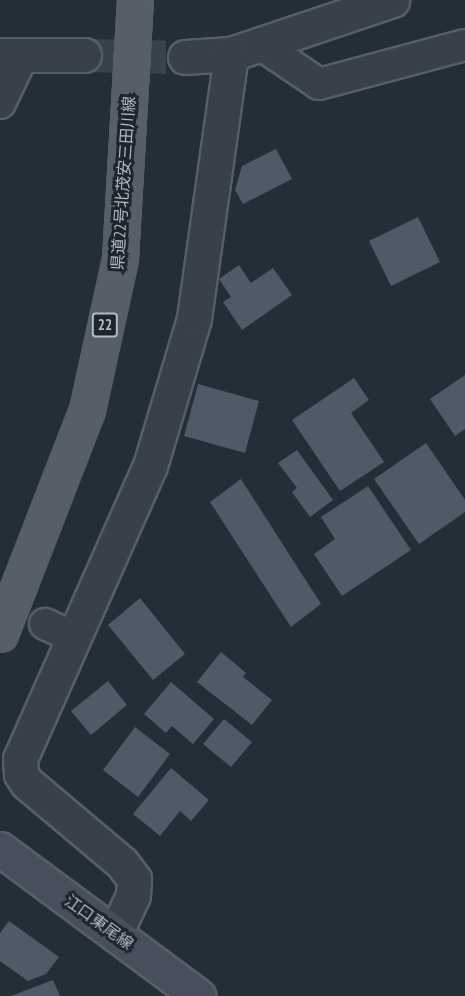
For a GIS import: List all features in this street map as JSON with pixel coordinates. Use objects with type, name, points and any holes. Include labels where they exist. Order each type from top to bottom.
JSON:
[{"type":"main road","name":"県道22号北茂安三田川線","points":[[0,634],[87,410],[120,259],[135,0]]},
{"type":"main road","name":"江口東尾線","points":[[0,849],[199,996]]},
{"type":"street","points":[[185,57],[245,49],[392,0]]},
{"type":"street","points":[[245,49],[319,84],[465,45]]},
{"type":"street","points":[[116,934],[133,895],[134,879],[122,863],[27,783],[21,774],[20,759],[59,631],[150,466],[194,318],[245,49]]},
{"type":"street","points":[[0,103],[11,56],[84,55]]},
{"type":"building","points":[[276,149],[292,179],[243,204],[235,190],[242,166]]},
{"type":"building","points":[[418,217],[440,262],[391,286],[369,241]]},
{"type":"building","points":[[239,265],[251,283],[273,268],[292,295],[242,330],[223,302],[231,297],[219,279]]},
{"type":"building","points":[[465,375],[465,429],[455,436],[430,399]]},
{"type":"building","points":[[354,378],[369,400],[351,413],[384,462],[340,491],[292,420]]},
{"type":"building","points":[[198,384],[259,401],[245,453],[184,436]]},
{"type":"building","points":[[426,443],[465,500],[465,512],[419,544],[374,479]]},
{"type":"building","points":[[297,450],[333,500],[310,517],[292,492],[297,488],[278,463]]},
{"type":"building","points":[[241,479],[321,604],[291,627],[210,502]]},
{"type":"building","points":[[368,486],[411,550],[342,596],[314,554],[335,539],[321,517]]},
{"type":"building","points":[[140,598],[185,654],[153,680],[108,625]]},
{"type":"building","points":[[221,652],[246,673],[243,677],[272,700],[252,725],[197,682]]},
{"type":"building","points":[[108,681],[127,705],[91,735],[71,711]]},
{"type":"building","points":[[171,682],[214,719],[193,744],[172,726],[166,733],[144,714]]},
{"type":"building","points":[[224,719],[252,742],[231,767],[203,744]]},
{"type":"building","points":[[135,727],[170,754],[138,797],[103,770]]},
{"type":"building","points":[[171,768],[209,800],[191,821],[180,811],[160,836],[133,814]]},
{"type":"building","points":[[9,921],[59,957],[46,974],[28,981],[0,961],[0,933]]},
{"type":"building","points":[[53,980],[60,996],[11,996]]},
{"type":"tunnel","points":[[84,55],[185,57]]},
{"type":"tunnel","points":[[0,602],[45,624]]}]
